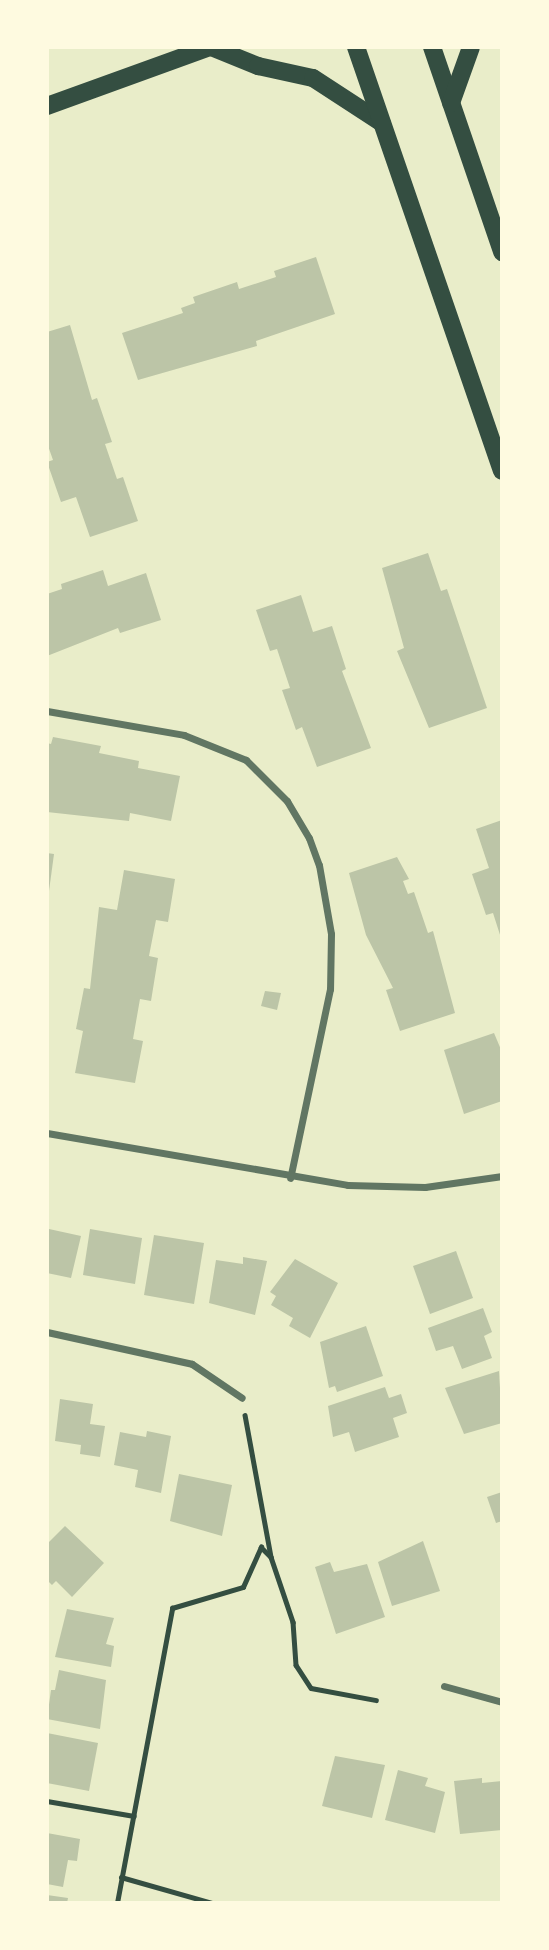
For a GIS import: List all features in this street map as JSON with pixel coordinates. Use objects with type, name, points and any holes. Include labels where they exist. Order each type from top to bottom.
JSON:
[{"type":"main road","points":[[47,106],[210,47],[258,66],[313,78],[382,123]]},
{"type":"main road","points":[[356,47],[502,471]]},
{"type":"main road","points":[[432,47],[502,252]]},
{"type":"main road","points":[[451,103],[471,47]]},
{"type":"street","points":[[47,711],[184,735],[246,760],[287,801],[309,838],[319,865],[331,934],[330,989],[290,1178]]},
{"type":"street","points":[[47,1133],[290,1178],[425,1187],[501,1177]]},
{"type":"street","points":[[47,1332],[192,1364],[242,1398]]},
{"type":"street","points":[[444,1686],[502,1702]]},
{"type":"path","points":[[242,1398],[271,1557],[293,1622],[296,1665],[311,1688],[376,1700]]},
{"type":"path","points":[[117,1903],[172,1608],[243,1587],[261,1547],[271,1557]]},
{"type":"path","points":[[47,1801],[134,1816]]},
{"type":"path","points":[[121,1877],[212,1903]]},
{"type":"building","points":[[316,257],[335,314],[256,341],[257,346],[138,380],[122,333],[183,313],[181,308],[195,303],[193,297],[237,282],[239,289],[276,277],[274,271]]},
{"type":"building","points":[[70,325],[92,400],[97,398],[112,442],[105,444],[117,479],[123,477],[138,521],[90,537],[76,497],[61,502],[47,462],[53,460],[47,443],[47,332]]},
{"type":"building","points":[[428,553],[441,591],[447,589],[487,708],[429,728],[397,651],[404,648],[382,568]]},
{"type":"building","points":[[103,570],[108,586],[146,573],[161,620],[120,633],[118,628],[47,656],[47,594],[62,589],[61,584]]},
{"type":"building","points":[[301,595],[313,632],[332,626],[346,669],[342,671],[371,748],[317,767],[302,727],[296,730],[282,690],[290,688],[277,649],[270,651],[256,610]]},
{"type":"building","points":[[53,737],[101,746],[99,753],[139,761],[138,768],[180,776],[171,821],[130,813],[129,821],[47,812],[47,743],[51,744]]},
{"type":"building","points":[[502,820],[501,938],[493,913],[486,915],[472,874],[489,868],[476,829]]},
{"type":"building","points":[[47,853],[54,854],[49,891],[47,891]]},
{"type":"building","points":[[397,857],[409,879],[403,881],[408,894],[414,892],[428,933],[433,931],[455,1013],[400,1031],[386,990],[393,988],[366,935],[349,873]]},
{"type":"building","points":[[124,870],[175,879],[168,922],[156,920],[149,956],[158,958],[151,1001],[140,999],[133,1039],[143,1041],[135,1083],[75,1073],[83,1031],[76,1029],[84,988],[90,989],[99,907],[117,910]]},
{"type":"building","points":[[265,991],[281,993],[277,1010],[261,1006]]},
{"type":"building","points":[[494,1033],[502,1052],[502,1101],[464,1114],[444,1050]]},
{"type":"building","points":[[47,1224],[49,1229],[81,1236],[71,1278],[47,1273]]},
{"type":"building","points":[[90,1229],[142,1238],[135,1284],[83,1275]]},
{"type":"building","points":[[154,1235],[204,1243],[194,1304],[144,1295]]},
{"type":"building","points":[[456,1251],[473,1298],[430,1314],[413,1266]]},
{"type":"building","points":[[243,1257],[267,1261],[255,1315],[209,1303],[216,1260],[243,1264]]},
{"type":"building","points":[[295,1259],[338,1283],[310,1338],[289,1326],[293,1318],[271,1305],[276,1296],[270,1292]]},
{"type":"building","points":[[483,1308],[492,1332],[484,1336],[492,1358],[462,1369],[453,1346],[436,1351],[428,1328]]},
{"type":"building","points":[[366,1326],[383,1376],[337,1392],[335,1386],[329,1388],[320,1342]]},
{"type":"building","points":[[499,1371],[502,1423],[464,1434],[445,1388]]},
{"type":"building","points":[[385,1387],[389,1398],[401,1394],[407,1413],[393,1418],[399,1437],[355,1452],[349,1432],[333,1437],[328,1406]]},
{"type":"building","points":[[60,1399],[93,1404],[90,1424],[105,1426],[100,1457],[80,1454],[81,1445],[55,1441]]},
{"type":"building","points":[[147,1431],[171,1436],[161,1493],[135,1487],[138,1470],[114,1465],[120,1432],[146,1437]]},
{"type":"building","points":[[179,1474],[232,1485],[222,1536],[170,1521]]},
{"type":"building","points":[[502,1492],[502,1521],[496,1523],[487,1497]]},
{"type":"building","points":[[65,1526],[104,1563],[72,1597],[56,1581],[52,1585],[47,1580],[47,1544]]},
{"type":"building","points":[[423,1541],[440,1591],[392,1606],[378,1562]]},
{"type":"building","points":[[330,1562],[334,1572],[367,1564],[385,1617],[336,1634],[315,1567]]},
{"type":"building","points":[[67,1609],[114,1618],[106,1644],[114,1646],[111,1667],[55,1657]]},
{"type":"building","points":[[59,1670],[106,1680],[100,1729],[47,1719],[51,1690],[55,1690]]},
{"type":"building","points":[[47,1733],[98,1743],[89,1791],[47,1783]]},
{"type":"building","points":[[335,1756],[385,1765],[372,1818],[322,1806]]},
{"type":"building","points":[[398,1770],[428,1778],[425,1786],[445,1792],[435,1833],[385,1820]]},
{"type":"building","points":[[482,1778],[482,1783],[502,1781],[502,1830],[460,1834],[454,1781]]},
{"type":"building","points":[[47,1833],[80,1839],[77,1861],[68,1860],[63,1887],[47,1884]]},
{"type":"building","points":[[47,1895],[68,1898],[67,1903],[47,1903]]}]
